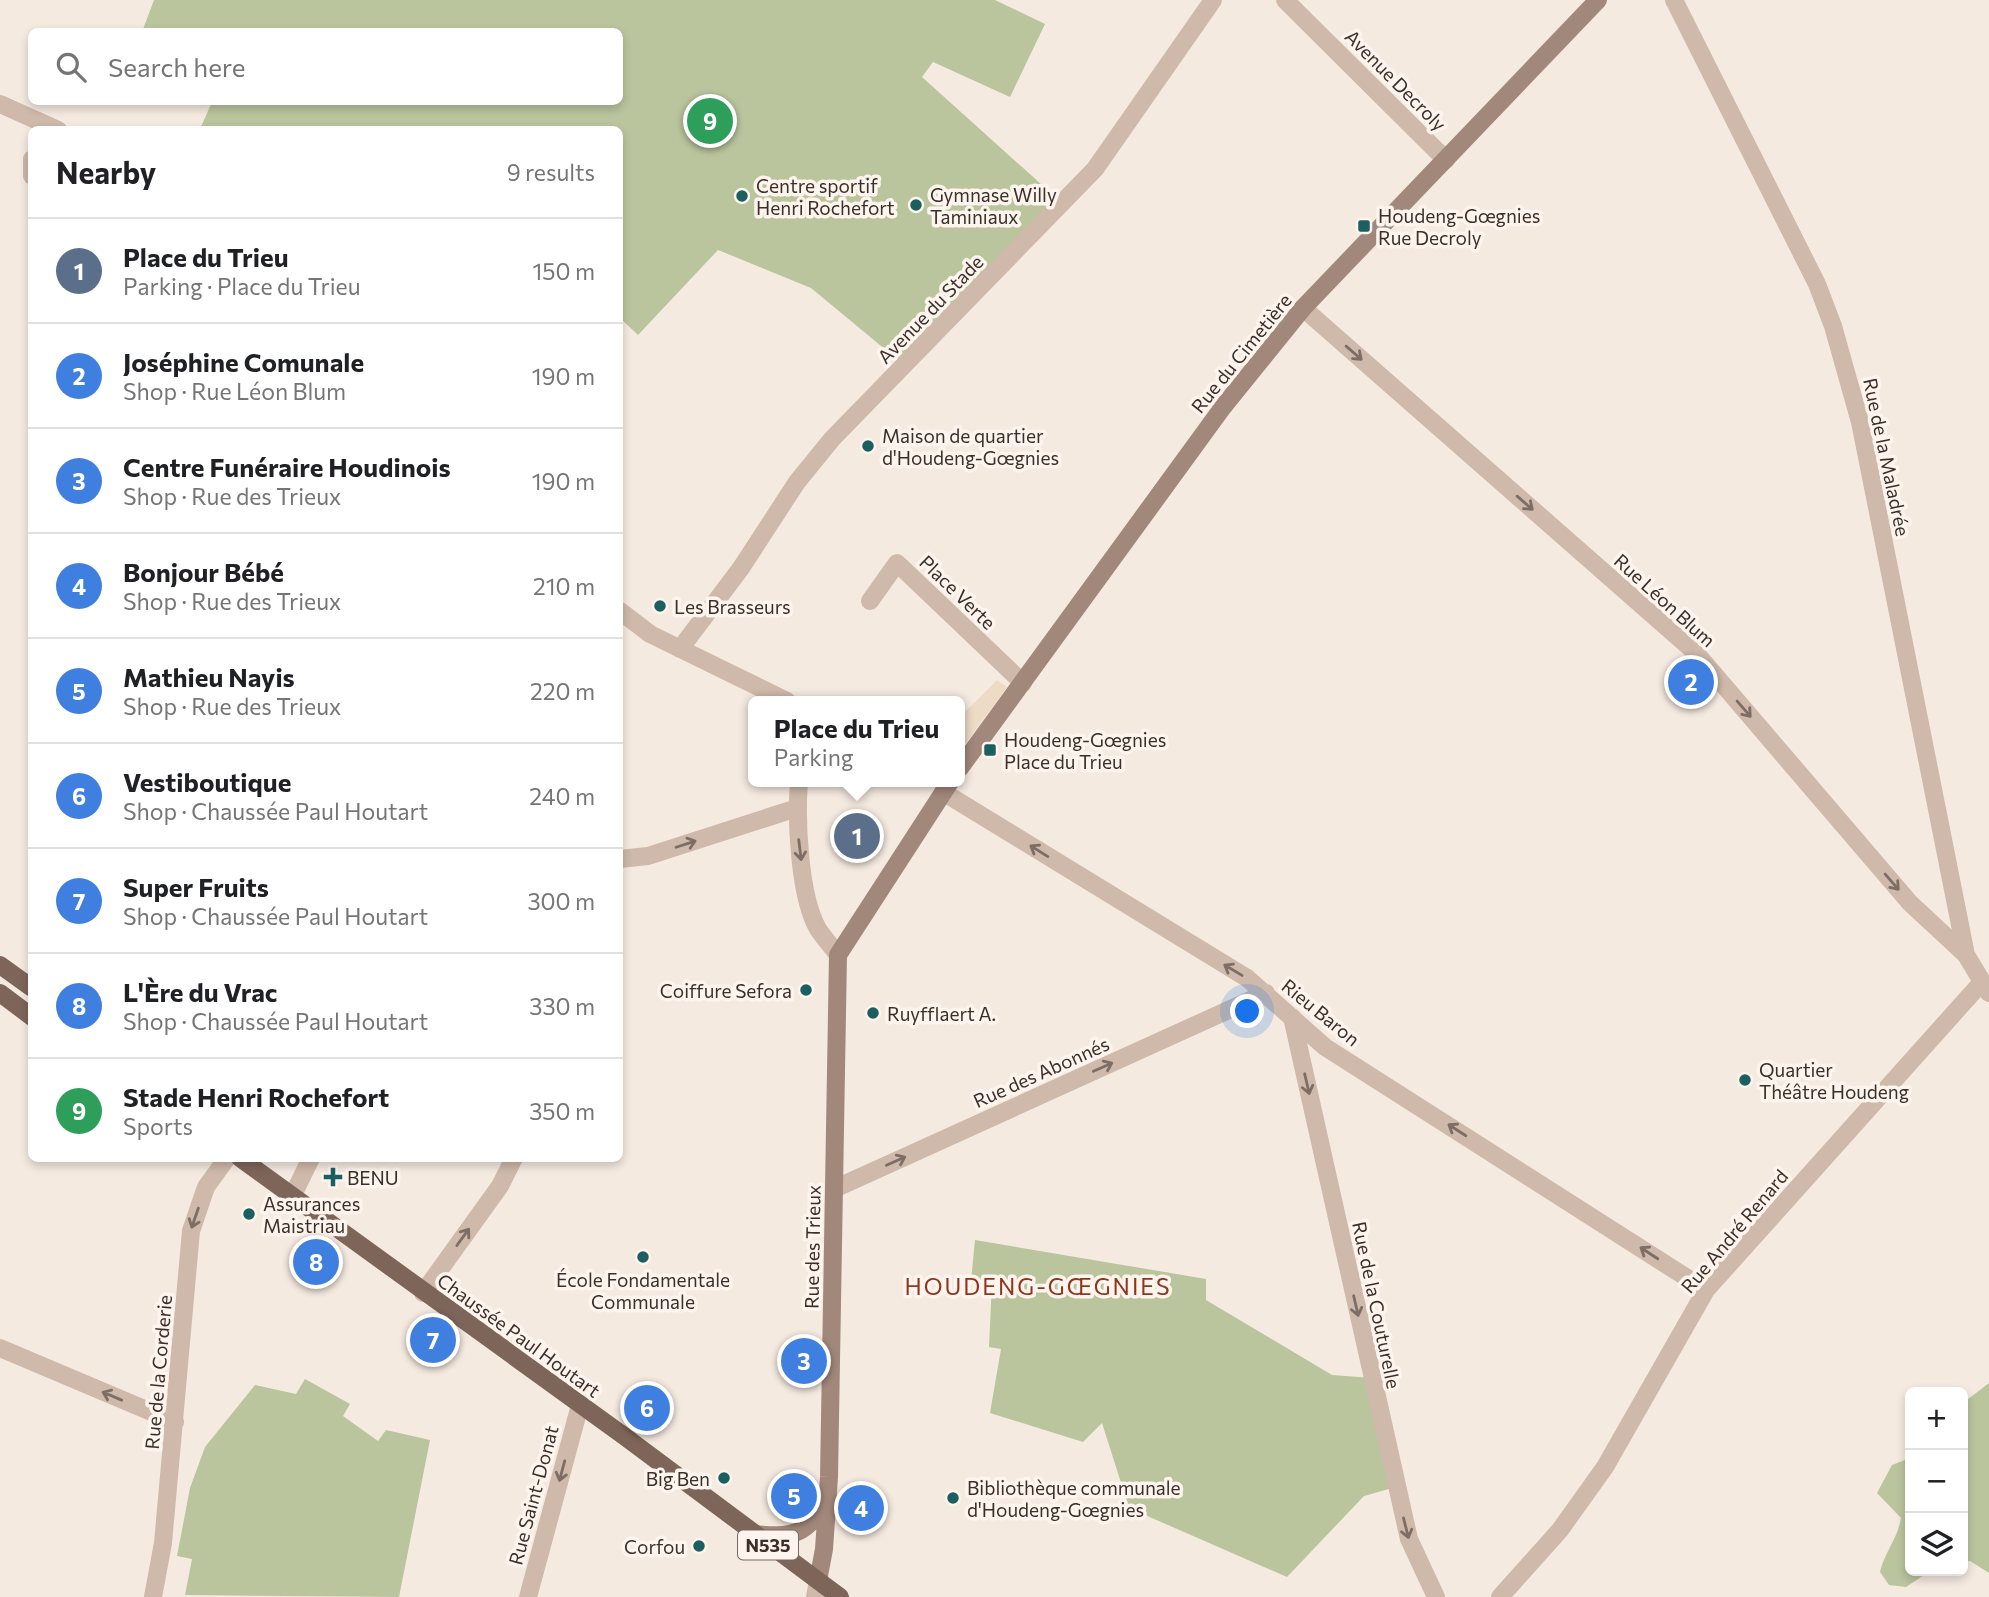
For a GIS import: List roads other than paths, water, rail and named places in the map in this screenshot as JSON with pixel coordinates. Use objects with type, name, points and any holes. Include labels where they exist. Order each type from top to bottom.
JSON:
[{"type":"main road","points":[[0,965],[28,985]]},
{"type":"main road","points":[[0,993],[28,1014]]},
{"type":"main road","name":"Chaussée Paul Houtart","points":[[245,1162],[753,1534],[816,1589],[840,1597]]},
{"type":"street","name":"Avenue du Stade","points":[[680,649],[741,568],[797,482],[832,439],[1095,169],[1213,0]]},
{"type":"street","name":"Avenue Decroly","points":[[1285,0],[1446,160]]},
{"type":"street","name":"Rue du Cimetière","points":[[965,761],[1223,407],[1303,308],[1598,0]]},
{"type":"street","name":"Rue de la Maladrée","points":[[1674,0],[1816,284],[1833,326],[1860,422],[1966,955]]},
{"type":"street","points":[[0,104],[39,125]]},
{"type":"street","name":"Rue Léon Blum","points":[[1303,308],[1696,653],[1910,903],[1966,955]]},
{"type":"street","name":"Place Verte","points":[[870,601],[897,563],[1023,683]]},
{"type":"street","points":[[623,613],[650,634],[775,696]]},
{"type":"street","points":[[799,787],[799,848],[808,897],[817,927],[838,955],[947,787]]},
{"type":"street","name":"Rieu Baron","points":[[951,787],[1247,978],[1325,1046],[1706,1290]]},
{"type":"street","points":[[623,859],[648,856],[797,808]]},
{"type":"street","name":"Rue des Trieux","points":[[816,1589],[828,1494],[838,955]]},
{"type":"street","points":[[1966,955],[1986,988]]},
{"type":"street","name":"Rue André Renard","points":[[1500,1597],[1560,1530],[1605,1467],[1706,1290],[1986,988]]},
{"type":"street","name":"Rue des Abonnés","points":[[834,1189],[1266,993]]},
{"type":"street","name":"Rue de la Couturelle","points":[[1292,1017],[1406,1527],[1419,1567],[1436,1597]]},
{"type":"street","name":"Rue de la Corderie","points":[[153,1597],[163,1543],[191,1231],[206,1187],[224,1162]]},
{"type":"street","points":[[292,1197],[310,1162]]},
{"type":"street","points":[[424,1293],[500,1186],[512,1162]]},
{"type":"street","points":[[0,1348],[175,1423]]},
{"type":"street","name":"Rue Saint-Donat","points":[[528,1597],[580,1405]]},
{"type":"street","points":[[753,1534],[782,1536],[798,1533],[817,1517],[828,1494]]},
{"type":"place","name":"Stade Henri Rochefort","points":[[710,121]]},
{"type":"place","name":"Centre sportif Henri Rochefort","points":[[742,196]]},
{"type":"place","name":"Gymnase Willy Taminiaux","points":[[916,205]]},
{"type":"place","name":"Houdeng-Gœgnies Rue Decroly","points":[[1364,226]]},
{"type":"place","name":"Maison de quartier d'Houdeng-Gœgnies","points":[[868,446]]},
{"type":"place","name":"Les Brasseurs","points":[[660,606]]},
{"type":"place","name":"Joséphine Comunale","points":[[1691,682]]},
{"type":"place","name":"Houdeng-Gœgnies Place du Trieu","points":[[990,750]]},
{"type":"place","name":"Place du Trieu","points":[[857,836]]},
{"type":"place","name":"Coiffure Sefora","points":[[806,990]]},
{"type":"place","name":"Ruyfflaert A.","points":[[873,1013]]},
{"type":"place","name":"Quartier Théâtre Houdeng","points":[[1745,1080]]},
{"type":"place","name":"BENU","points":[[333,1177]]},
{"type":"place","name":"Assurances Maistriau","points":[[249,1214]]},
{"type":"place","name":"École Fondamentale Communale","points":[[643,1257]]},
{"type":"place","name":"L'Ère du Vrac","points":[[316,1262]]},
{"type":"place","name":"Super Fruits","points":[[433,1340]]},
{"type":"place","name":"Centre Funéraire Houdinois","points":[[804,1361]]},
{"type":"place","name":"Vestiboutique","points":[[647,1408]]},
{"type":"place","name":"Big Ben","points":[[724,1478]]},
{"type":"place","name":"Mathieu Nayis","points":[[794,1496]]},
{"type":"place","name":"Bibliothèque communale d'Houdeng-Gœgnies","points":[[953,1498]]},
{"type":"place","name":"Bonjour Bébé","points":[[861,1508]]},
{"type":"place","name":"Corfou","points":[[699,1546]]},
{"type":"district","name":"HOUDENG-GŒGNIES","points":[[1038,1286]]}]
